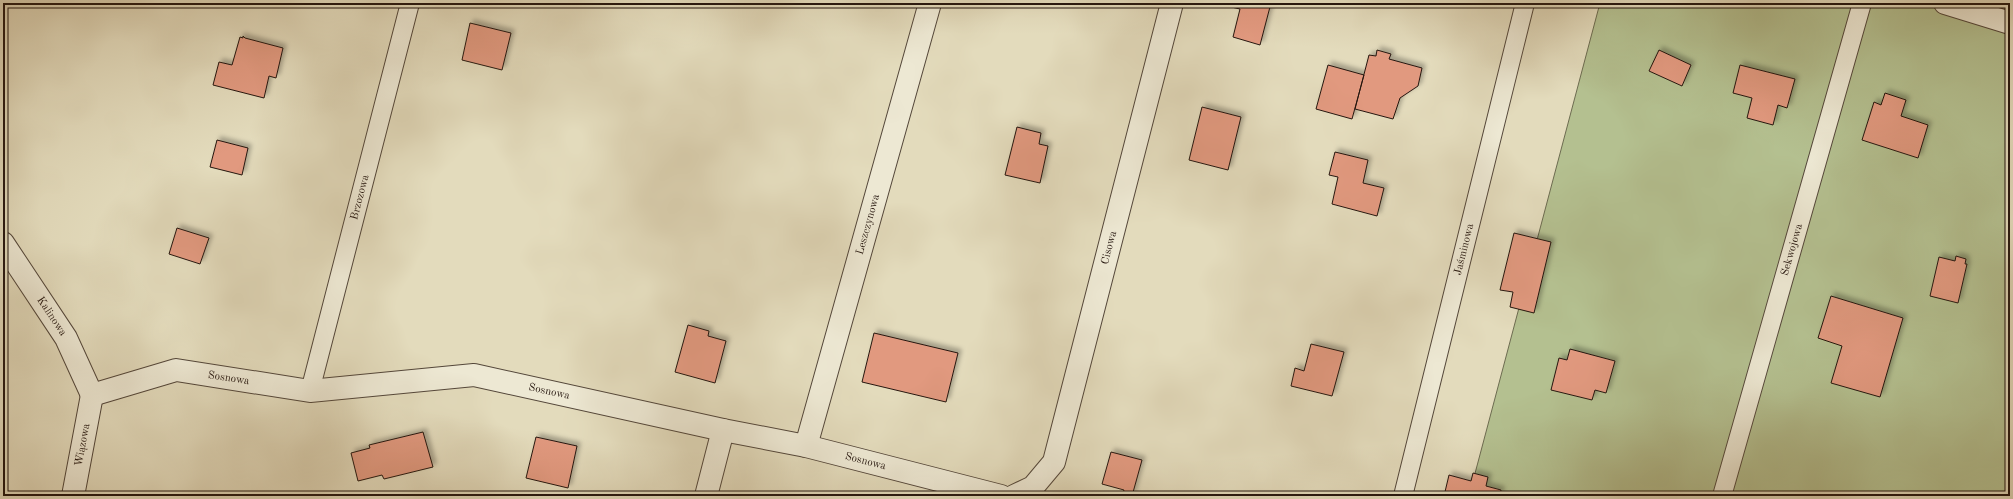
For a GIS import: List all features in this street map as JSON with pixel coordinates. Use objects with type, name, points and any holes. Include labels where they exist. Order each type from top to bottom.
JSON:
[{"type":"street","name":"Leszczynowa","points":[[806,446],[930,3]]},
{"type":"street","name":"Cisowa","points":[[1023,491],[1054,462],[1172,3]]},
{"type":"street","points":[[1945,3],[2010,23]]},
{"type":"street","name":"Kalinowa","points":[[3,243],[66,338],[92,395]]},
{"type":"street","name":"Sosnowa","points":[[92,395],[176,370],[310,391],[474,375],[724,430],[806,446],[1001,496]]},
{"type":"street","name":"Wiązowa","points":[[73,496],[92,395]]},
{"type":"street","points":[[706,496],[724,430]]},
{"type":"lane","name":"Brzozowa","points":[[310,391],[410,3]]},
{"type":"lane","name":"Jaśminowa","points":[[1403,496],[1526,3]]},
{"type":"lane","name":"Sekwojowa","points":[[1722,496],[1862,3]]},
{"type":"green space","points":[[1600,3],[2010,3],[2010,496],[1469,496]]},
{"type":"building","points":[[1228,3],[1271,3],[1260,45],[1233,37],[1240,9],[1227,6]]},
{"type":"building","points":[[470,23],[511,33],[502,70],[462,60]]},
{"type":"building","points":[[243,36],[245,38],[283,48],[276,78],[269,76],[264,98],[213,85],[219,62],[232,65],[240,37],[243,38]]},
{"type":"building","points":[[1377,50],[1391,54],[1389,59],[1422,68],[1418,86],[1400,98],[1393,119],[1355,109],[1369,55],[1376,56]]},
{"type":"building","points":[[1659,50],[1691,65],[1682,86],[1649,71]]},
{"type":"building","points":[[1328,65],[1364,75],[1352,119],[1316,109]]},
{"type":"building","points":[[1740,65],[1795,79],[1787,108],[1778,105],[1773,125],[1747,118],[1752,98],[1733,93]]},
{"type":"building","points":[[1885,93],[1906,100],[1901,116],[1928,125],[1918,158],[1862,140],[1874,102],[1881,105]]},
{"type":"building","points":[[1202,107],[1241,117],[1228,170],[1189,160]]},
{"type":"building","points":[[1017,127],[1041,133],[1039,144],[1048,146],[1040,183],[1005,175]]},
{"type":"building","points":[[217,140],[248,148],[242,175],[210,167]]},
{"type":"building","points":[[1335,152],[1368,160],[1363,183],[1384,188],[1377,216],[1332,204],[1338,177],[1329,175]]},
{"type":"building","points":[[177,228],[209,238],[200,264],[169,254]]},
{"type":"building","points":[[1514,233],[1551,242],[1534,313],[1510,307],[1513,292],[1500,290]]},
{"type":"building","points":[[1956,256],[1966,259],[1965,264],[1967,264],[1958,303],[1930,296],[1939,257],[1955,261]]},
{"type":"building","points":[[1831,296],[1903,318],[1880,397],[1831,383],[1842,346],[1818,338]]},
{"type":"building","points":[[688,325],[709,331],[708,336],[726,341],[715,383],[675,372]]},
{"type":"building","points":[[874,333],[958,353],[946,402],[862,382]]},
{"type":"building","points":[[1311,344],[1344,352],[1332,396],[1291,386],[1295,368],[1304,371]]},
{"type":"building","points":[[1570,349],[1615,361],[1606,393],[1595,390],[1592,400],[1551,390],[1559,358],[1567,360]]},
{"type":"building","points":[[423,432],[433,467],[384,479],[382,475],[358,481],[351,453],[370,448],[369,445]]},
{"type":"building","points":[[536,437],[577,446],[568,488],[526,478]]},
{"type":"building","points":[[1111,452],[1142,460],[1132,496],[1122,496],[1124,490],[1102,484]]},
{"type":"building","points":[[1473,473],[1488,477],[1486,486],[1501,490],[1500,496],[1444,496],[1449,475],[1471,481]]}]
